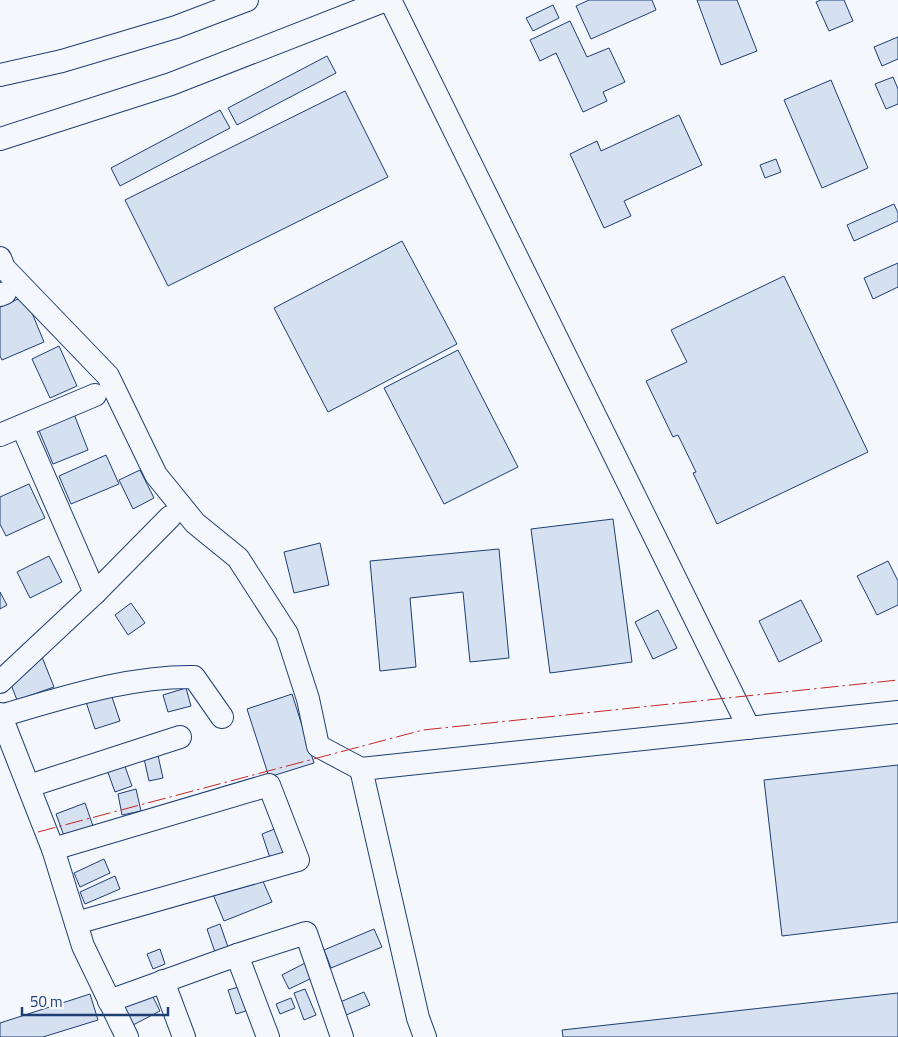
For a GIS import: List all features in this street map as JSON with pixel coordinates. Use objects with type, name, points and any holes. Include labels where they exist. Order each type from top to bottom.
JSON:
[{"type":"street","points":[[0,75],[62,61],[176,27],[247,0]]},
{"type":"street","points":[[0,139],[171,84],[388,0],[749,728]]},
{"type":"street","points":[[0,258],[4,268],[108,376],[156,475],[195,523],[238,558],[287,634],[308,698],[318,746],[361,769],[898,712]]},
{"type":"street","points":[[0,435],[95,395]]},
{"type":"street","points":[[22,426],[95,593]]},
{"type":"street","points":[[0,682],[95,593],[170,517]]},
{"type":"street","points":[[127,1037],[83,946],[53,848],[0,715],[78,693],[165,677],[194,677],[222,717]]},
{"type":"street","points":[[29,786],[180,737]]},
{"type":"street","points":[[361,769],[418,1018],[425,1037]]},
{"type":"street","points":[[53,848],[269,785],[298,860],[76,923]]},
{"type":"street","points":[[109,1001],[237,955],[306,933],[342,1037]]},
{"type":"street","points":[[237,955],[268,1037]]},
{"type":"street","points":[[163,981],[184,1037]]},
{"type":"building","points":[[589,0],[652,0],[656,10],[591,39],[576,6]]},
{"type":"building","points":[[697,0],[737,0],[757,51],[721,65]]},
{"type":"building","points":[[821,0],[844,0],[853,21],[829,31],[816,2]]},
{"type":"building","points":[[553,5],[559,18],[533,31],[526,18]]},
{"type":"building","points":[[570,21],[587,57],[609,48],[625,82],[603,92],[607,101],[583,112],[556,53],[540,61],[530,40]]},
{"type":"building","points":[[898,37],[898,59],[882,66],[874,47]]},
{"type":"building","points":[[327,56],[336,73],[237,125],[228,108]]},
{"type":"building","points":[[893,77],[898,89],[898,104],[886,109],[875,84]]},
{"type":"building","points":[[831,80],[868,168],[822,188],[784,100]]},
{"type":"building","points":[[345,91],[388,177],[168,286],[125,200]]},
{"type":"building","points":[[220,110],[230,128],[120,186],[111,168]]},
{"type":"building","points":[[679,115],[702,165],[624,201],[631,216],[604,228],[570,154],[597,141],[601,151]]},
{"type":"building","points":[[776,159],[781,172],[765,178],[760,165]]},
{"type":"building","points":[[894,204],[898,213],[898,221],[854,241],[847,225]]},
{"type":"building","points":[[402,241],[457,344],[328,412],[274,308]]},
{"type":"building","points":[[898,263],[898,287],[873,299],[864,278]]},
{"type":"building","points":[[784,276],[868,452],[717,524],[693,473],[696,472],[678,435],[673,437],[646,381],[687,362],[671,330]]},
{"type":"building","points":[[25,296],[44,342],[2,360],[0,356],[0,307]]},
{"type":"building","points":[[59,346],[77,386],[50,398],[32,359]]},
{"type":"building","points":[[458,350],[518,467],[444,504],[384,388]]},
{"type":"building","points":[[74,414],[88,450],[53,464],[38,428]]},
{"type":"building","points":[[106,455],[119,484],[71,504],[59,476]]},
{"type":"building","points":[[140,470],[154,498],[133,509],[119,480]]},
{"type":"building","points":[[29,484],[45,518],[6,536],[0,524],[0,497]]},
{"type":"building","points":[[613,519],[632,662],[550,673],[531,529]]},
{"type":"building","points":[[320,543],[329,585],[294,593],[284,552]]},
{"type":"building","points":[[499,549],[509,658],[470,662],[463,592],[410,598],[416,667],[380,671],[370,561]]},
{"type":"building","points":[[49,556],[62,582],[30,598],[17,572]]},
{"type":"building","points":[[888,561],[898,581],[898,605],[877,615],[857,576]]},
{"type":"building","points":[[0,592],[7,605],[0,609]]},
{"type":"building","points":[[801,600],[822,641],[779,662],[759,621]]},
{"type":"building","points":[[131,603],[145,623],[128,635],[115,615]]},
{"type":"building","points":[[658,610],[677,648],[653,659],[635,622]]},
{"type":"building","points":[[42,657],[54,687],[17,700],[10,682]]},
{"type":"building","points":[[186,688],[191,706],[168,712],[163,695]]},
{"type":"building","points":[[111,694],[120,721],[95,729],[86,702]]},
{"type":"building","points":[[292,694],[314,763],[269,777],[247,709]]},
{"type":"building","points":[[157,751],[163,778],[149,781],[143,754]]},
{"type":"building","points":[[123,761],[132,786],[115,792],[106,767]]},
{"type":"building","points":[[898,765],[898,922],[782,936],[764,780]]},
{"type":"building","points":[[136,789],[141,811],[122,815],[118,794]]},
{"type":"building","points":[[85,803],[93,826],[64,836],[56,814]]},
{"type":"building","points":[[282,826],[291,851],[270,858],[262,834]]},
{"type":"building","points":[[104,859],[110,873],[80,887],[74,873]]},
{"type":"building","points":[[259,872],[272,902],[224,921],[212,892]]},
{"type":"building","points":[[115,876],[120,889],[85,904],[80,892]]},
{"type":"building","points":[[220,924],[229,950],[216,955],[207,929]]},
{"type":"building","points":[[374,929],[382,947],[331,968],[324,950]]},
{"type":"building","points":[[160,949],[165,964],[153,969],[147,954]]},
{"type":"building","points":[[305,963],[312,978],[289,989],[282,975]]},
{"type":"building","points":[[242,986],[249,1010],[236,1014],[228,990]]},
{"type":"building","points":[[305,989],[316,1015],[304,1020],[294,993]]},
{"type":"building","points":[[150,991],[160,1011],[133,1025],[123,1004]]},
{"type":"building","points":[[364,992],[370,1005],[339,1018],[333,1005]]},
{"type":"building","points":[[898,993],[898,1037],[563,1037],[562,1030]]},
{"type":"building","points":[[90,994],[98,1020],[43,1037],[0,1037],[0,1023]]},
{"type":"building","points":[[291,998],[295,1008],[280,1014],[276,1004]]},
{"type":"power","points":[[38,832],[423,730],[898,680]]}]
